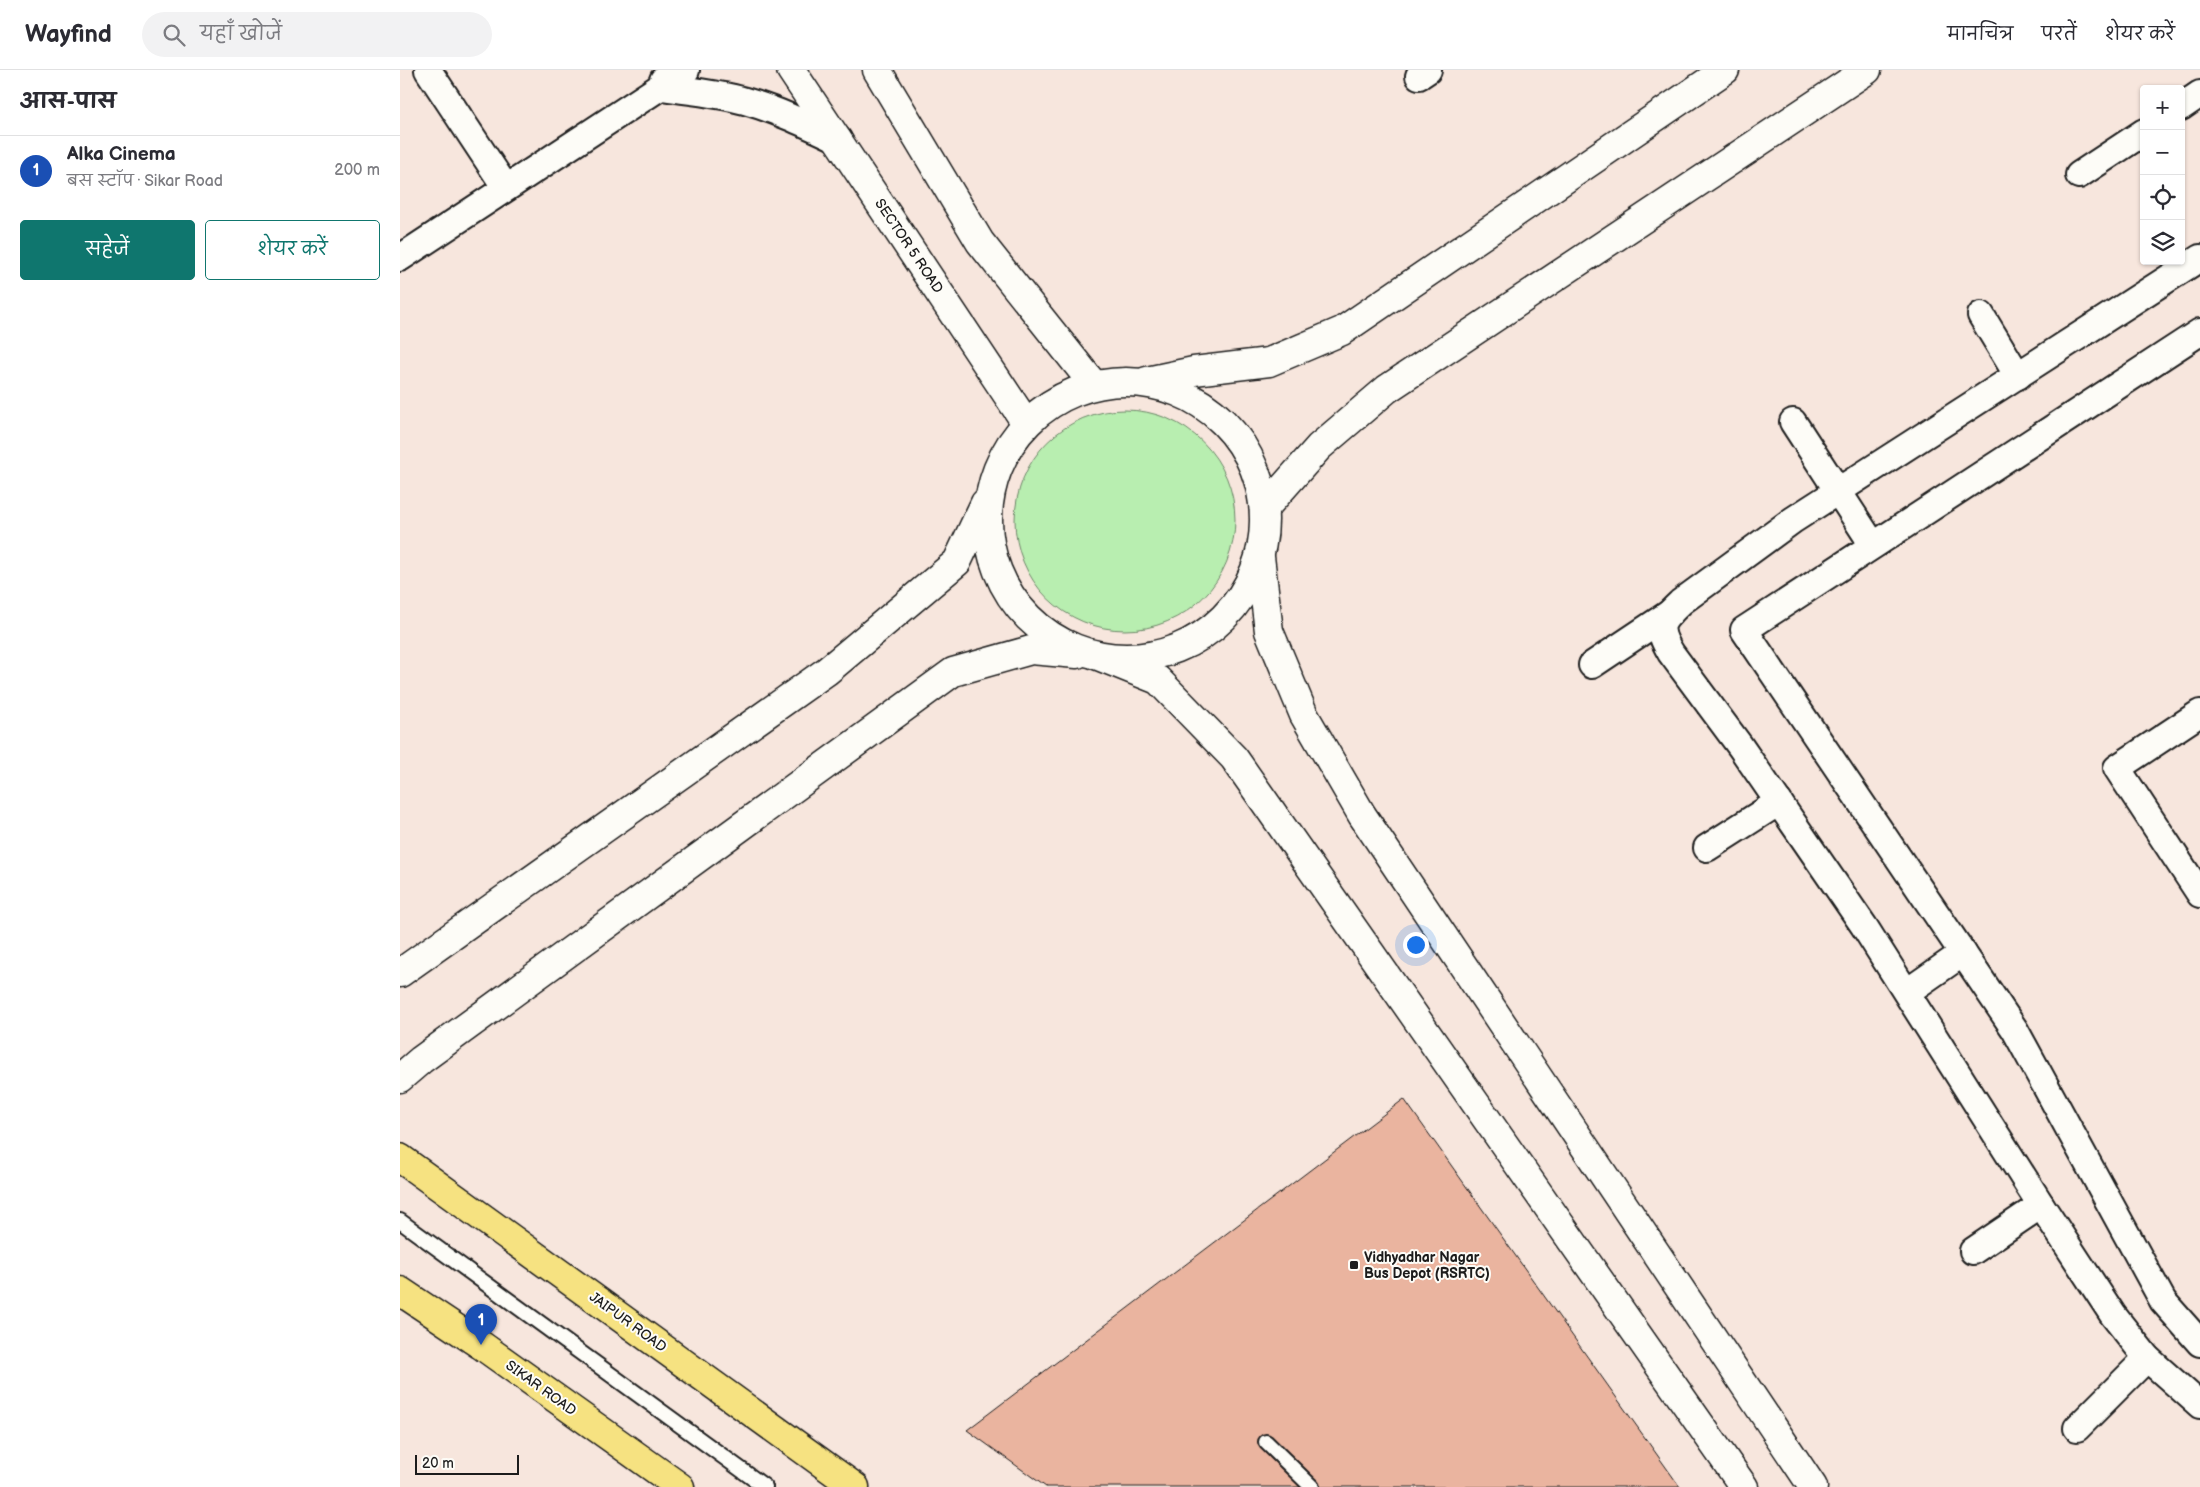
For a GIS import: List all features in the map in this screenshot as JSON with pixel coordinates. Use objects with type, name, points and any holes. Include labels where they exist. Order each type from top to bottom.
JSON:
[{"type":"main road","name":"SECTOR 5 ROAD","points":[[791,70],[1026,424]]},
{"type":"main road","points":[[877,70],[980,242],[1094,385]]},
{"type":"main road","points":[[1143,382],[1194,371],[1269,362],[1342,331],[1725,70]]},
{"type":"main road","points":[[1264,509],[1319,448],[1387,389],[1867,70]]},
{"type":"main road","points":[[400,973],[827,671],[957,562],[991,490],[998,468],[1010,444],[1026,424],[1044,408],[1068,394],[1094,385],[1115,381],[1143,382],[1164,386],[1191,396],[1210,408],[1229,426],[1243,444],[1255,467],[1261,485],[1264,509],[1264,536],[1260,557],[1250,580],[1239,599],[1223,619],[1192,641],[1170,651],[1144,658],[1031,650],[953,672],[445,1042],[400,1078]]},
{"type":"main road","points":[[991,490],[988,518],[989,538],[994,564],[1003,584],[1016,605],[1037,626],[1056,639],[1078,650],[1096,655],[1158,680],[1234,758],[1744,1487]]},
{"type":"main road","points":[[1260,557],[1269,631],[1304,715],[1362,815],[1813,1487]]},
{"type":"main road","name":"JAIPUR ROAD","points":[[400,1158],[855,1487]]},
{"type":"main road","name":"SIKAR ROAD","points":[[400,1291],[481,1345],[664,1483]]},
{"type":"street","points":[[428,70],[506,188]]},
{"type":"street","points":[[400,258],[506,188],[664,78],[686,70]]},
{"type":"street","points":[[664,78],[715,94],[746,101],[800,121],[838,139]]},
{"type":"street","points":[[2185,104],[2200,94]]},
{"type":"street","points":[[2079,175],[2140,135]]},
{"type":"street","points":[[2200,258],[1793,520],[1681,602],[1662,623],[1661,637],[1779,802],[1864,926],[2041,1205],[2114,1315],[2147,1358],[2200,1405]]},
{"type":"street","points":[[1981,315],[2018,376]]},
{"type":"street","points":[[2200,332],[1744,630],[2015,1030],[2163,1302],[2200,1343]]},
{"type":"street","points":[[1793,422],[1872,545]]},
{"type":"street","points":[[1592,665],[1670,613]]},
{"type":"street","points":[[2200,713],[2118,768],[2200,894]]},
{"type":"street","points":[[1708,848],[1779,802]]},
{"type":"street","points":[[1907,992],[1962,953]]},
{"type":"street","points":[[1973,1250],[2041,1205]]},
{"type":"street","points":[[2077,1428],[2147,1358]]},
{"type":"lane","points":[[400,1221],[765,1487]]},
{"type":"lane","points":[[1266,1442],[1312,1487]]},
{"type":"green space","points":[[1125,410],[1146,412],[1167,418],[1203,442],[1227,478],[1233,499],[1235,520],[1233,541],[1227,562],[1203,598],[1167,622],[1146,628],[1125,630],[1104,628],[1083,622],[1047,598],[1023,562],[1017,541],[1015,520],[1017,499],[1023,478],[1047,442],[1083,418],[1104,412]]},
{"type":"building","name":"Vidhyadhar Nagar Bus Depot (RSRTC)","points":[[1404,1099],[1680,1487],[1046,1487],[967,1430]]},
{"type":"place","name":"Vidhyadhar Nagar Bus Depot (RSRTC)","points":[[1354,1265]]},
{"type":"place","name":"Alka Cinema","points":[[481,1345]]}]
